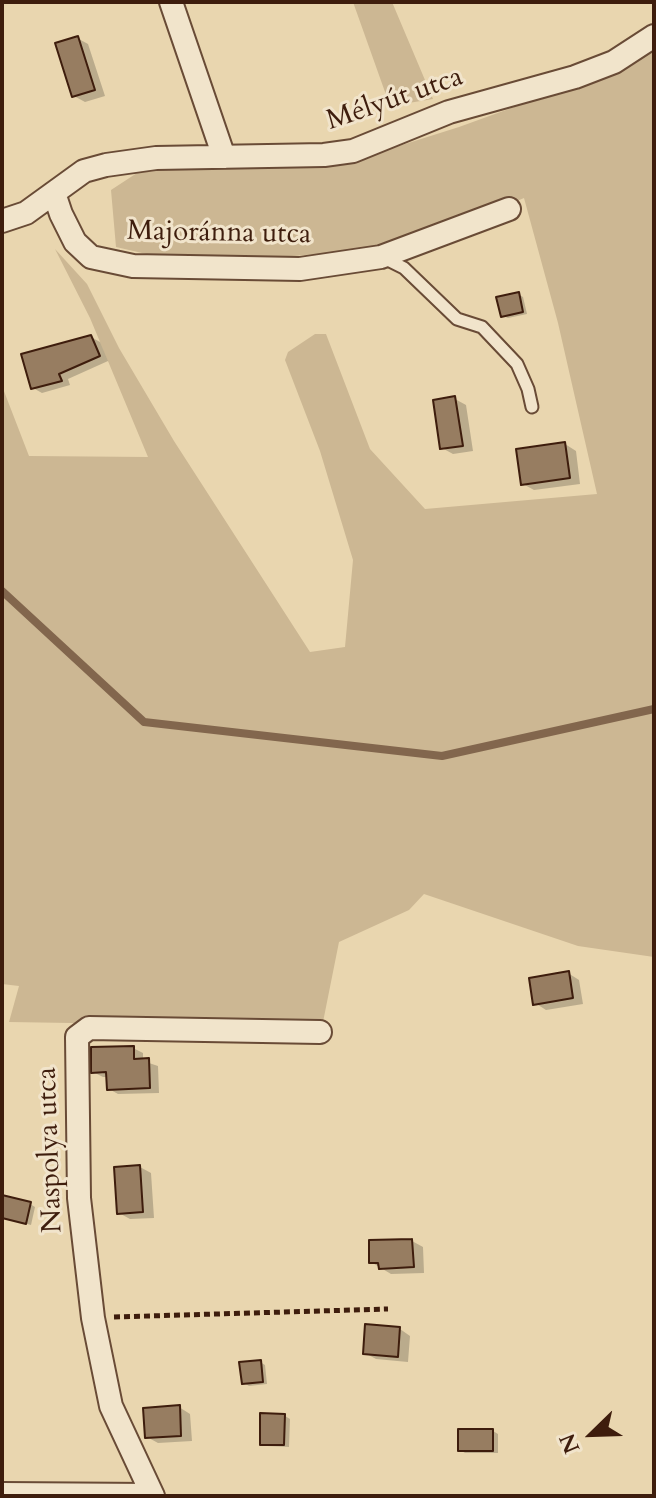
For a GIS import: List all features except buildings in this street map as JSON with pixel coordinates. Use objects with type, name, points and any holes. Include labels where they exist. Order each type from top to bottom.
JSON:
[{"type":"street","points":[[171,2],[224,157]]},
{"type":"street","name":"Mélyút utca","points":[[2,221],[26,213],[84,171],[106,165],[156,158],[324,155],[353,151],[449,112],[575,77],[614,62],[654,36]]},
{"type":"street","name":"Majoránna utca","points":[[54,193],[75,242],[91,257],[133,266],[300,269],[381,257],[509,209]]},
{"type":"street","name":"Naspolya utca","points":[[152,1495],[111,1406],[93,1318],[79,1198],[77,1037],[89,1028],[320,1032]]},
{"type":"street","points":[[2,1494],[152,1495]]},
{"type":"lane","points":[[381,257],[404,268],[457,319],[482,327],[517,364],[532,407]]},
{"type":"path","points":[[93,1318],[388,1309]]},
{"type":"shaded area","points":[[353,2],[392,2],[433,99],[390,106]]},
{"type":"shaded area","points":[[654,45],[654,957],[578,946],[424,894],[409,910],[339,942],[322,1027],[9,1022],[19,986],[2,984],[2,386],[29,456],[148,457],[90,318],[55,249],[87,284],[119,348],[174,441],[310,652],[345,647],[353,560],[320,451],[285,360],[288,352],[315,334],[326,334],[370,449],[425,509],[597,494],[558,323],[524,198],[410,247],[227,261],[177,261],[116,247],[111,190],[137,173],[227,163],[287,168],[364,157],[586,81]]},
{"type":"waterway","points":[[2,591],[144,722],[442,756],[654,709]]}]
